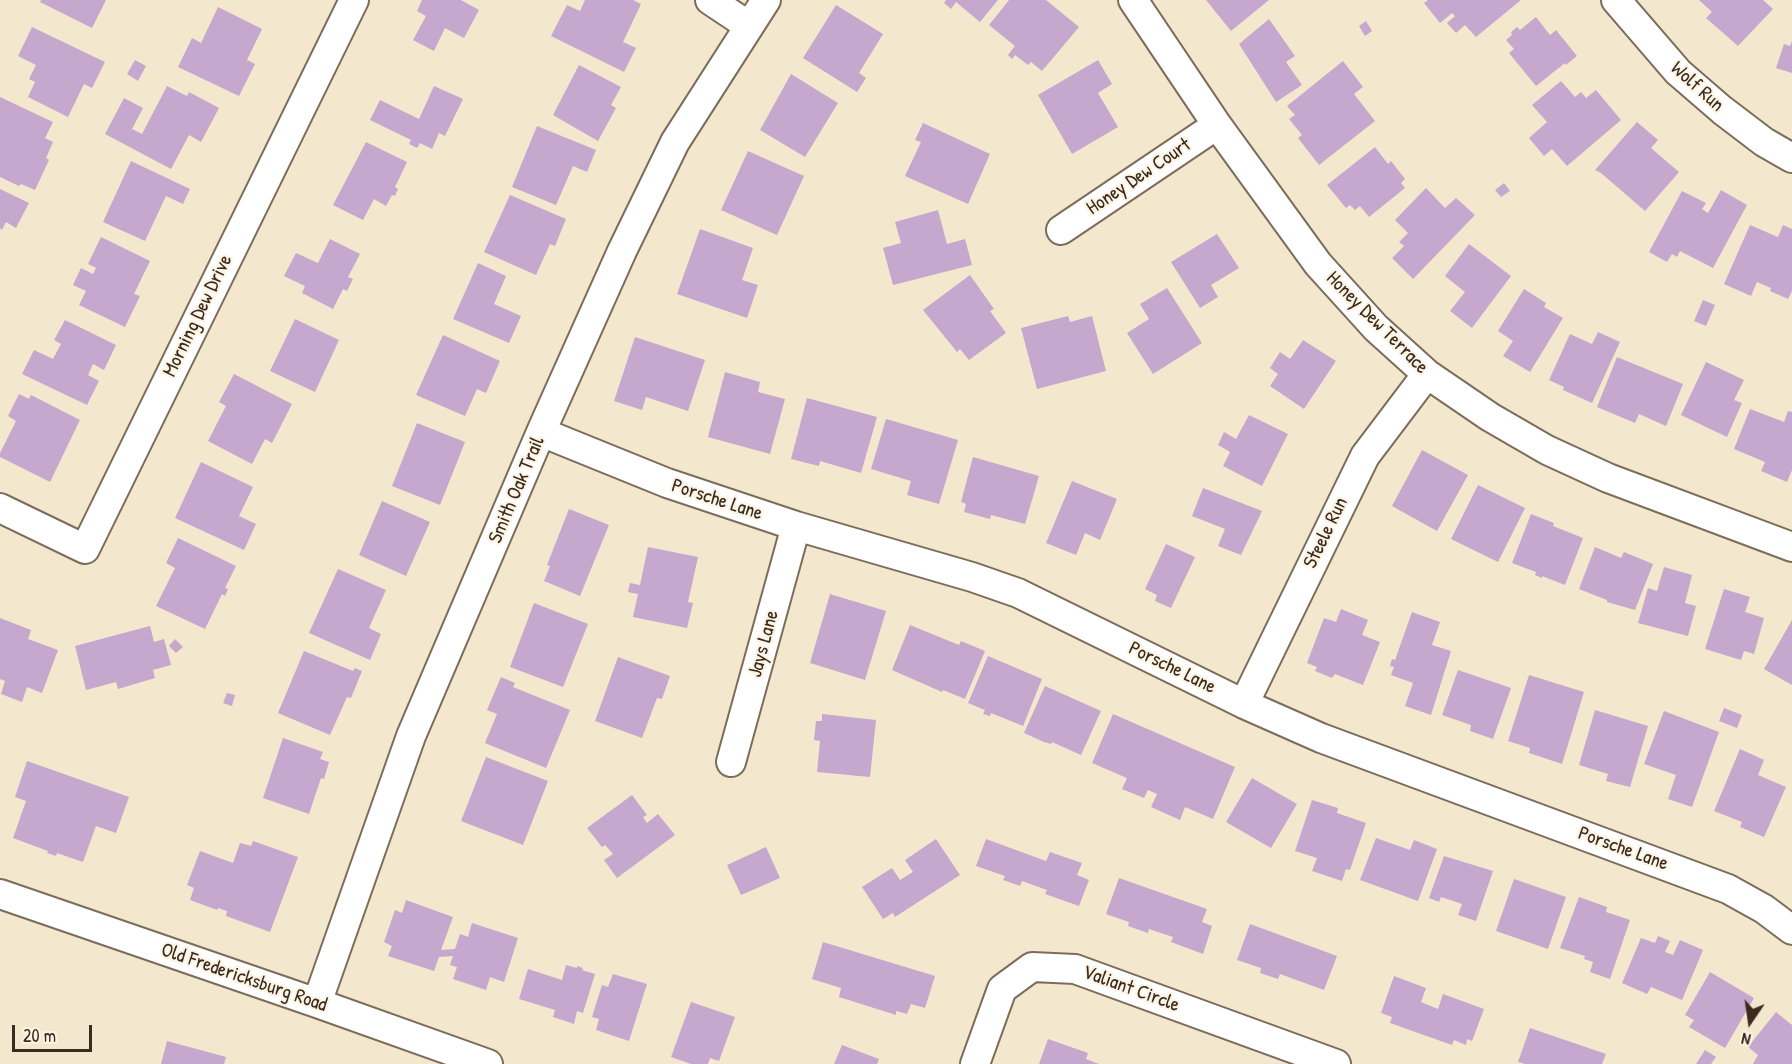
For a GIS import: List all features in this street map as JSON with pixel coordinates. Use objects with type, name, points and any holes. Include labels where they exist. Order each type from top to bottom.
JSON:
[{"type":"street","name":"Morning Dew Drive","points":[[0,507],[85,549],[354,0]]},
{"type":"street","points":[[710,0],[749,26]]},
{"type":"street","name":"Smith Oak Trail","points":[[317,1003],[411,736],[541,432],[622,251],[675,142],[766,0]]},
{"type":"street","name":"Honey Dew Terrace","points":[[1133,0],[1218,125],[1318,264],[1376,328],[1427,374],[1490,417],[1547,450],[1608,478],[1792,547]]},
{"type":"street","name":"Wolf Run","points":[[1616,0],[1678,72],[1764,142],[1792,158]]},
{"type":"street","name":"Honey Dew Court","points":[[1061,230],[1218,125]]},
{"type":"street","name":"Steele Run","points":[[1244,704],[1365,456],[1427,374]]},
{"type":"street","name":"Porsche Lane","points":[[541,432],[667,483],[796,526],[1018,593],[1244,704],[1321,738],[1728,889],[1764,909],[1792,930]]},
{"type":"street","name":"Jays Lane","points":[[731,762],[796,526]]},
{"type":"street","name":"Old Fredericksburg Road","points":[[0,894],[488,1064]]},
{"type":"street","name":"Valiant Circle","points":[[975,1064],[1002,989],[1032,967],[1075,969],[1336,1064]]},
{"type":"building","points":[[41,0],[106,0],[92,28],[40,2]]},
{"type":"building","points":[[422,0],[461,0],[479,10],[464,38],[445,28],[434,51],[413,40],[426,16],[417,11]]},
{"type":"building","points":[[585,0],[633,0],[641,4],[623,42],[636,48],[624,72],[551,36],[567,5],[580,11]]},
{"type":"building","points":[[946,0],[998,0],[980,22],[956,2],[951,9],[944,3]]},
{"type":"building","points":[[1009,0],[1046,0],[1079,27],[1042,71],[1031,62],[1028,65],[1015,55],[1012,59],[1008,55],[1015,46],[989,25]]},
{"type":"building","points":[[1206,0],[1269,0],[1231,31]]},
{"type":"building","points":[[1428,0],[1521,0],[1476,37],[1465,25],[1456,33],[1447,23],[1455,16],[1452,13],[1440,23],[1424,3]]},
{"type":"building","points":[[1699,0],[1763,0],[1773,9],[1738,46],[1706,18],[1712,12]]},
{"type":"building","points":[[836,5],[883,34],[859,73],[866,78],[857,92],[803,58]]},
{"type":"building","points":[[218,7],[262,29],[247,60],[255,64],[239,96],[178,67],[192,38],[201,43]]},
{"type":"building","points":[[1536,17],[1550,35],[1556,30],[1577,56],[1536,86],[1509,53],[1514,49],[1506,40],[1517,27],[1520,30]]},
{"type":"building","points":[[1269,19],[1295,56],[1286,62],[1302,85],[1276,102],[1239,44]]},
{"type":"building","points":[[1366,21],[1372,31],[1365,36],[1359,26]]},
{"type":"building","points":[[32,27],[105,62],[92,88],[84,84],[68,117],[28,97],[35,82],[29,79],[36,65],[18,56]]},
{"type":"building","points":[[1792,41],[1792,73],[1776,68],[1784,44],[1790,46]]},
{"type":"building","points":[[135,60],[146,66],[138,81],[127,74]]},
{"type":"building","points":[[1098,60],[1112,84],[1098,93],[1118,127],[1072,154],[1038,95]]},
{"type":"building","points":[[1343,61],[1363,87],[1354,94],[1375,121],[1319,165],[1298,138],[1302,135],[1289,119],[1295,115],[1287,106]]},
{"type":"building","points":[[579,65],[621,87],[611,105],[616,108],[598,141],[553,115]]},
{"type":"building","points":[[791,74],[838,103],[805,157],[760,130]]},
{"type":"building","points":[[1561,81],[1575,97],[1581,92],[1586,98],[1596,90],[1621,120],[1567,166],[1552,149],[1544,156],[1529,138],[1547,122],[1532,105]]},
{"type":"building","points":[[167,86],[187,96],[189,92],[219,108],[201,142],[189,135],[171,169],[105,134],[124,98],[143,108],[132,129],[142,134]]},
{"type":"building","points":[[434,86],[463,99],[445,136],[439,133],[432,149],[420,143],[417,148],[409,144],[411,140],[370,120],[380,100],[419,119]]},
{"type":"building","points":[[0,97],[53,122],[45,138],[53,142],[46,158],[49,160],[35,190],[21,184],[19,186],[0,177]]},
{"type":"building","points":[[1637,122],[1658,140],[1651,148],[1679,172],[1645,211],[1595,170]]},
{"type":"building","points":[[923,123],[990,154],[968,204],[905,176],[921,142],[915,140]]},
{"type":"building","points":[[537,126],[596,150],[587,172],[573,166],[556,205],[512,187]]},
{"type":"building","points":[[366,142],[407,162],[395,187],[398,189],[395,196],[392,195],[386,206],[374,199],[363,220],[333,205]]},
{"type":"building","points":[[1375,147],[1388,164],[1391,161],[1405,179],[1401,183],[1405,188],[1369,217],[1360,206],[1355,210],[1350,205],[1346,208],[1327,185]]},
{"type":"building","points":[[748,151],[804,176],[777,235],[721,210]]},
{"type":"building","points":[[131,161],[190,189],[183,204],[166,196],[145,241],[103,222]]},
{"type":"building","points":[[1504,183],[1510,191],[1501,197],[1495,190]]},
{"type":"building","points":[[1426,188],[1445,208],[1456,198],[1475,215],[1413,279],[1392,258],[1404,246],[1399,242],[1408,233],[1395,220]]},
{"type":"building","points":[[0,189],[29,203],[16,228],[6,222],[2,230],[0,228]]},
{"type":"building","points":[[1721,190],[1747,205],[1713,268],[1680,251],[1677,257],[1672,254],[1667,262],[1649,252],[1682,191],[1706,203],[1702,209],[1708,213]]},
{"type":"building","points":[[510,195],[566,219],[555,246],[550,244],[536,275],[484,252]]},
{"type":"building","points":[[938,210],[947,244],[965,239],[972,265],[893,285],[883,248],[901,243],[895,222]]},
{"type":"building","points":[[1750,225],[1778,237],[1783,225],[1792,229],[1792,291],[1788,299],[1757,282],[1751,296],[1724,284]]},
{"type":"building","points":[[700,229],[753,248],[742,280],[758,285],[747,318],[677,294]]},
{"type":"building","points":[[1217,234],[1239,268],[1211,285],[1218,297],[1200,308],[1171,262]]},
{"type":"building","points":[[101,237],[150,261],[134,294],[140,296],[125,327],[79,305],[86,291],[73,285],[81,268],[93,274],[96,268],[88,264]]},
{"type":"building","points":[[330,239],[360,254],[348,277],[353,279],[347,291],[343,289],[333,309],[302,293],[305,286],[284,276],[296,253],[318,263]]},
{"type":"building","points":[[1469,244],[1511,276],[1472,328],[1450,311],[1465,292],[1445,276]]},
{"type":"building","points":[[478,263],[506,276],[494,304],[521,316],[509,343],[453,319]]},
{"type":"building","points":[[970,275],[994,309],[990,311],[1006,333],[969,360],[960,349],[957,352],[923,310]]},
{"type":"building","points":[[1167,288],[1202,343],[1153,374],[1127,333],[1149,319],[1140,304]]},
{"type":"building","points":[[1524,289],[1546,303],[1544,307],[1563,318],[1530,372],[1503,356],[1513,341],[1498,331]]},
{"type":"building","points":[[1703,300],[1715,305],[1706,326],[1694,321]]},
{"type":"building","points":[[1068,316],[1070,322],[1092,316],[1106,371],[1037,389],[1021,328]]},
{"type":"building","points":[[295,319],[339,340],[315,392],[270,371]]},
{"type":"building","points":[[65,320],[116,345],[104,370],[93,364],[88,375],[99,381],[87,405],[22,374],[34,350],[53,359],[61,344],[54,340]]},
{"type":"building","points":[[1598,332],[1620,342],[1592,403],[1563,390],[1564,387],[1549,380],[1570,334],[1592,344]]},
{"type":"building","points":[[443,335],[500,361],[486,393],[477,389],[465,416],[416,395]]},
{"type":"building","points":[[635,337],[705,360],[688,411],[646,397],[642,410],[614,401]]},
{"type":"building","points":[[1303,340],[1336,361],[1304,409],[1270,386],[1278,374],[1270,368],[1280,352],[1290,359]]},
{"type":"building","points":[[1617,357],[1683,384],[1666,426],[1639,414],[1635,423],[1597,407]]},
{"type":"building","points":[[1706,362],[1744,380],[1734,400],[1742,403],[1727,437],[1681,415]]},
{"type":"building","points":[[725,372],[760,382],[758,392],[785,399],[770,454],[708,437]]},
{"type":"building","points":[[234,374],[292,404],[272,443],[265,439],[252,464],[208,441],[226,406],[219,402]]},
{"type":"building","points":[[19,394],[29,399],[31,395],[80,420],[50,482],[0,457],[16,421],[8,416]]},
{"type":"building","points":[[807,398],[877,417],[861,473],[820,461],[819,466],[791,459]]},
{"type":"building","points":[[1750,409],[1784,422],[1788,411],[1792,412],[1792,470],[1787,482],[1761,471],[1765,462],[1734,449]]},
{"type":"building","points":[[1249,415],[1288,434],[1262,486],[1223,466],[1230,452],[1218,445],[1224,432],[1236,439]]},
{"type":"building","points":[[886,419],[958,440],[939,504],[907,495],[911,481],[871,469]]},
{"type":"building","points":[[417,423],[465,442],[440,505],[392,486]]},
{"type":"building","points":[[1422,450],[1468,475],[1437,531],[1392,506]]},
{"type":"building","points":[[973,457],[1039,476],[1025,524],[991,515],[990,519],[964,512],[966,504],[961,502]]},
{"type":"building","points":[[201,462],[253,487],[239,516],[256,524],[244,550],[175,518]]},
{"type":"building","points":[[1072,481],[1117,499],[1100,540],[1085,533],[1076,555],[1046,543]]},
{"type":"building","points":[[1478,485],[1525,508],[1498,562],[1451,539]]},
{"type":"building","points":[[1203,488],[1262,511],[1241,555],[1218,546],[1225,529],[1192,516]]},
{"type":"building","points":[[382,501],[430,522],[406,576],[359,555]]},
{"type":"building","points":[[569,509],[609,525],[580,596],[544,581],[550,566],[547,565]]},
{"type":"building","points":[[1531,514],[1583,538],[1565,585],[1542,576],[1542,578],[1535,575],[1536,572],[1512,563]]},
{"type":"building","points":[[178,538],[236,566],[225,588],[228,589],[225,596],[222,594],[205,629],[156,606],[175,568],[166,563]]},
{"type":"building","points":[[1166,544],[1195,557],[1171,608],[1155,601],[1157,595],[1145,589]]},
{"type":"building","points":[[648,547],[698,557],[688,602],[693,603],[687,628],[633,617],[638,594],[628,592],[630,583],[640,585]]},
{"type":"building","points":[[1595,547],[1621,558],[1624,552],[1653,564],[1635,610],[1607,602],[1607,600],[1579,589]]},
{"type":"building","points":[[1664,567],[1692,575],[1685,603],[1696,606],[1688,636],[1638,623],[1648,588],[1657,591]]},
{"type":"building","points":[[338,569],[386,590],[369,628],[381,634],[370,660],[309,633]]},
{"type":"building","points":[[1724,589],[1750,597],[1745,612],[1764,618],[1754,654],[1744,651],[1741,660],[1705,649]]},
{"type":"building","points":[[830,594],[886,611],[865,680],[810,663]]},
{"type":"building","points":[[534,603],[588,624],[563,687],[510,667]]},
{"type":"building","points":[[1341,609],[1368,620],[1362,635],[1380,642],[1363,685],[1335,674],[1332,678],[1315,671],[1317,667],[1307,663],[1324,618],[1336,622]]},
{"type":"building","points":[[1412,612],[1440,622],[1432,645],[1451,651],[1431,715],[1405,706],[1413,683],[1391,675],[1394,667],[1390,666],[1392,659],[1395,660]]},
{"type":"building","points":[[0,618],[31,630],[28,639],[58,650],[42,693],[27,687],[22,702],[1,694],[5,681],[0,679]]},
{"type":"building","points":[[1792,620],[1792,685],[1764,669]]},
{"type":"building","points":[[910,625],[959,645],[961,641],[985,651],[965,699],[943,690],[942,692],[892,670]]},
{"type":"building","points":[[150,626],[154,642],[164,639],[171,665],[153,670],[155,678],[118,689],[116,682],[86,690],[75,646]]},
{"type":"building","points":[[175,639],[183,647],[176,653],[169,646]]},
{"type":"building","points":[[304,651],[353,671],[355,668],[362,671],[351,698],[347,697],[330,735],[278,713]]},
{"type":"building","points":[[988,656],[1042,679],[1023,726],[991,713],[990,716],[983,714],[985,710],[968,703]]},
{"type":"building","points":[[618,657],[670,676],[662,699],[657,698],[642,738],[595,721]]},
{"type":"building","points":[[1458,670],[1511,688],[1493,739],[1470,731],[1471,725],[1442,715]]},
{"type":"building","points":[[1529,675],[1584,692],[1562,764],[1529,753],[1530,748],[1508,741]]},
{"type":"building","points":[[501,677],[515,683],[513,687],[570,710],[546,768],[485,743],[497,714],[487,710]]},
{"type":"building","points":[[1045,686],[1101,711],[1081,755],[1024,733]]},
{"type":"building","points":[[227,693],[235,695],[232,706],[223,703]]},
{"type":"building","points":[[1724,708],[1742,715],[1737,728],[1719,721]]},
{"type":"building","points":[[1595,710],[1648,726],[1630,787],[1606,781],[1608,774],[1579,765]]},
{"type":"building","points":[[1664,711],[1719,732],[1692,807],[1668,799],[1676,775],[1644,764]]},
{"type":"building","points":[[822,714],[876,720],[870,777],[817,772],[820,741],[814,740],[816,721],[822,721]]},
{"type":"building","points":[[1113,714],[1235,767],[1213,819],[1185,807],[1180,820],[1151,807],[1157,794],[1148,790],[1144,798],[1122,789],[1127,778],[1092,763]]},
{"type":"building","points":[[283,738],[323,752],[320,759],[329,762],[309,814],[263,798]]},
{"type":"building","points":[[1740,749],[1764,760],[1758,775],[1786,787],[1764,837],[1740,827],[1742,822],[1714,811]]},
{"type":"building","points":[[486,757],[548,781],[523,845],[461,821]]},
{"type":"building","points":[[27,761],[129,797],[116,833],[96,826],[83,862],[57,853],[56,856],[47,853],[48,851],[13,838],[26,801],[15,797]]},
{"type":"building","points":[[1252,778],[1297,804],[1271,848],[1226,822]]},
{"type":"building","points":[[632,795],[647,815],[643,817],[647,823],[658,814],[675,835],[617,878],[604,860],[613,854],[605,845],[602,847],[587,828]]},
{"type":"building","points":[[1312,800],[1338,808],[1337,813],[1366,823],[1350,870],[1346,869],[1342,881],[1312,871],[1317,858],[1295,851]]},
{"type":"building","points":[[1376,838],[1410,850],[1414,840],[1437,849],[1418,901],[1360,880]]},
{"type":"building","points":[[936,839],[960,875],[895,917],[893,913],[883,919],[862,887],[892,868],[900,880],[913,872],[905,860]]},
{"type":"building","points":[[986,839],[1046,861],[1050,852],[1082,863],[1077,875],[1089,880],[1079,906],[1045,894],[1047,890],[1022,881],[1020,886],[1003,880],[1005,876],[976,866]]},
{"type":"building","points":[[253,841],[298,857],[270,932],[226,916],[227,911],[218,908],[217,910],[190,900],[194,888],[187,885],[200,851],[233,863],[240,843],[251,846]]},
{"type":"building","points":[[766,847],[780,878],[741,895],[727,865]]},
{"type":"building","points":[[1444,856],[1493,871],[1476,921],[1458,915],[1462,904],[1441,897],[1439,902],[1429,898]]},
{"type":"building","points":[[1119,878],[1207,909],[1202,922],[1212,926],[1203,954],[1171,942],[1173,937],[1149,929],[1148,933],[1128,926],[1129,922],[1106,914]]},
{"type":"building","points":[[1514,879],[1566,897],[1548,949],[1496,931]]},
{"type":"building","points":[[1579,897],[1607,907],[1606,912],[1630,920],[1610,979],[1590,972],[1593,962],[1584,959],[1585,956],[1560,948]]},
{"type":"building","points":[[406,900],[453,917],[441,950],[455,949],[460,934],[468,937],[472,923],[518,938],[504,982],[490,977],[486,990],[453,979],[457,967],[450,965],[453,956],[439,957],[434,971],[388,956],[392,946],[384,942],[395,910],[402,913]]},
{"type":"building","points":[[1250,924],[1337,956],[1324,990],[1280,974],[1278,979],[1260,973],[1261,968],[1237,960]]},
{"type":"building","points":[[1658,936],[1670,941],[1665,952],[1673,955],[1680,940],[1703,950],[1682,1000],[1651,987],[1647,994],[1622,983],[1641,938],[1655,943]]},
{"type":"building","points":[[823,942],[935,976],[925,1008],[911,1004],[907,1014],[896,1011],[896,1015],[839,997],[841,988],[812,979]]},
{"type":"building","points":[[566,965],[577,968],[577,966],[595,974],[583,1013],[577,1011],[574,1024],[553,1017],[555,1010],[519,999],[528,969],[562,980]]},
{"type":"building","points":[[1710,972],[1754,998],[1725,1048],[1689,1027],[1694,1020],[1685,1015]]},
{"type":"building","points":[[613,974],[647,984],[629,1041],[596,1030],[599,1019],[592,1017],[602,985],[608,987]]},
{"type":"building","points":[[1394,976],[1426,988],[1421,1002],[1438,1009],[1443,994],[1484,1009],[1472,1041],[1467,1039],[1466,1045],[1454,1040],[1452,1045],[1390,1023],[1392,1017],[1381,1013]]},
{"type":"building","points":[[691,1002],[735,1017],[719,1061],[710,1058],[708,1064],[691,1064],[671,1057]]},
{"type":"building","points":[[1776,1012],[1792,1025],[1792,1064],[1753,1064],[1758,1055],[1748,1047]]},
{"type":"building","points":[[1530,1028],[1606,1054],[1602,1064],[1525,1064],[1518,1062]]},
{"type":"building","points":[[1048,1039],[1088,1053],[1086,1059],[1099,1064],[1039,1064]]},
{"type":"building","points":[[167,1041],[226,1057],[224,1064],[161,1064]]},
{"type":"building","points":[[842,1045],[879,1059],[877,1064],[834,1064]]},
{"type":"building","points":[[1705,1050],[1716,1057],[1711,1064],[1696,1064]]}]
